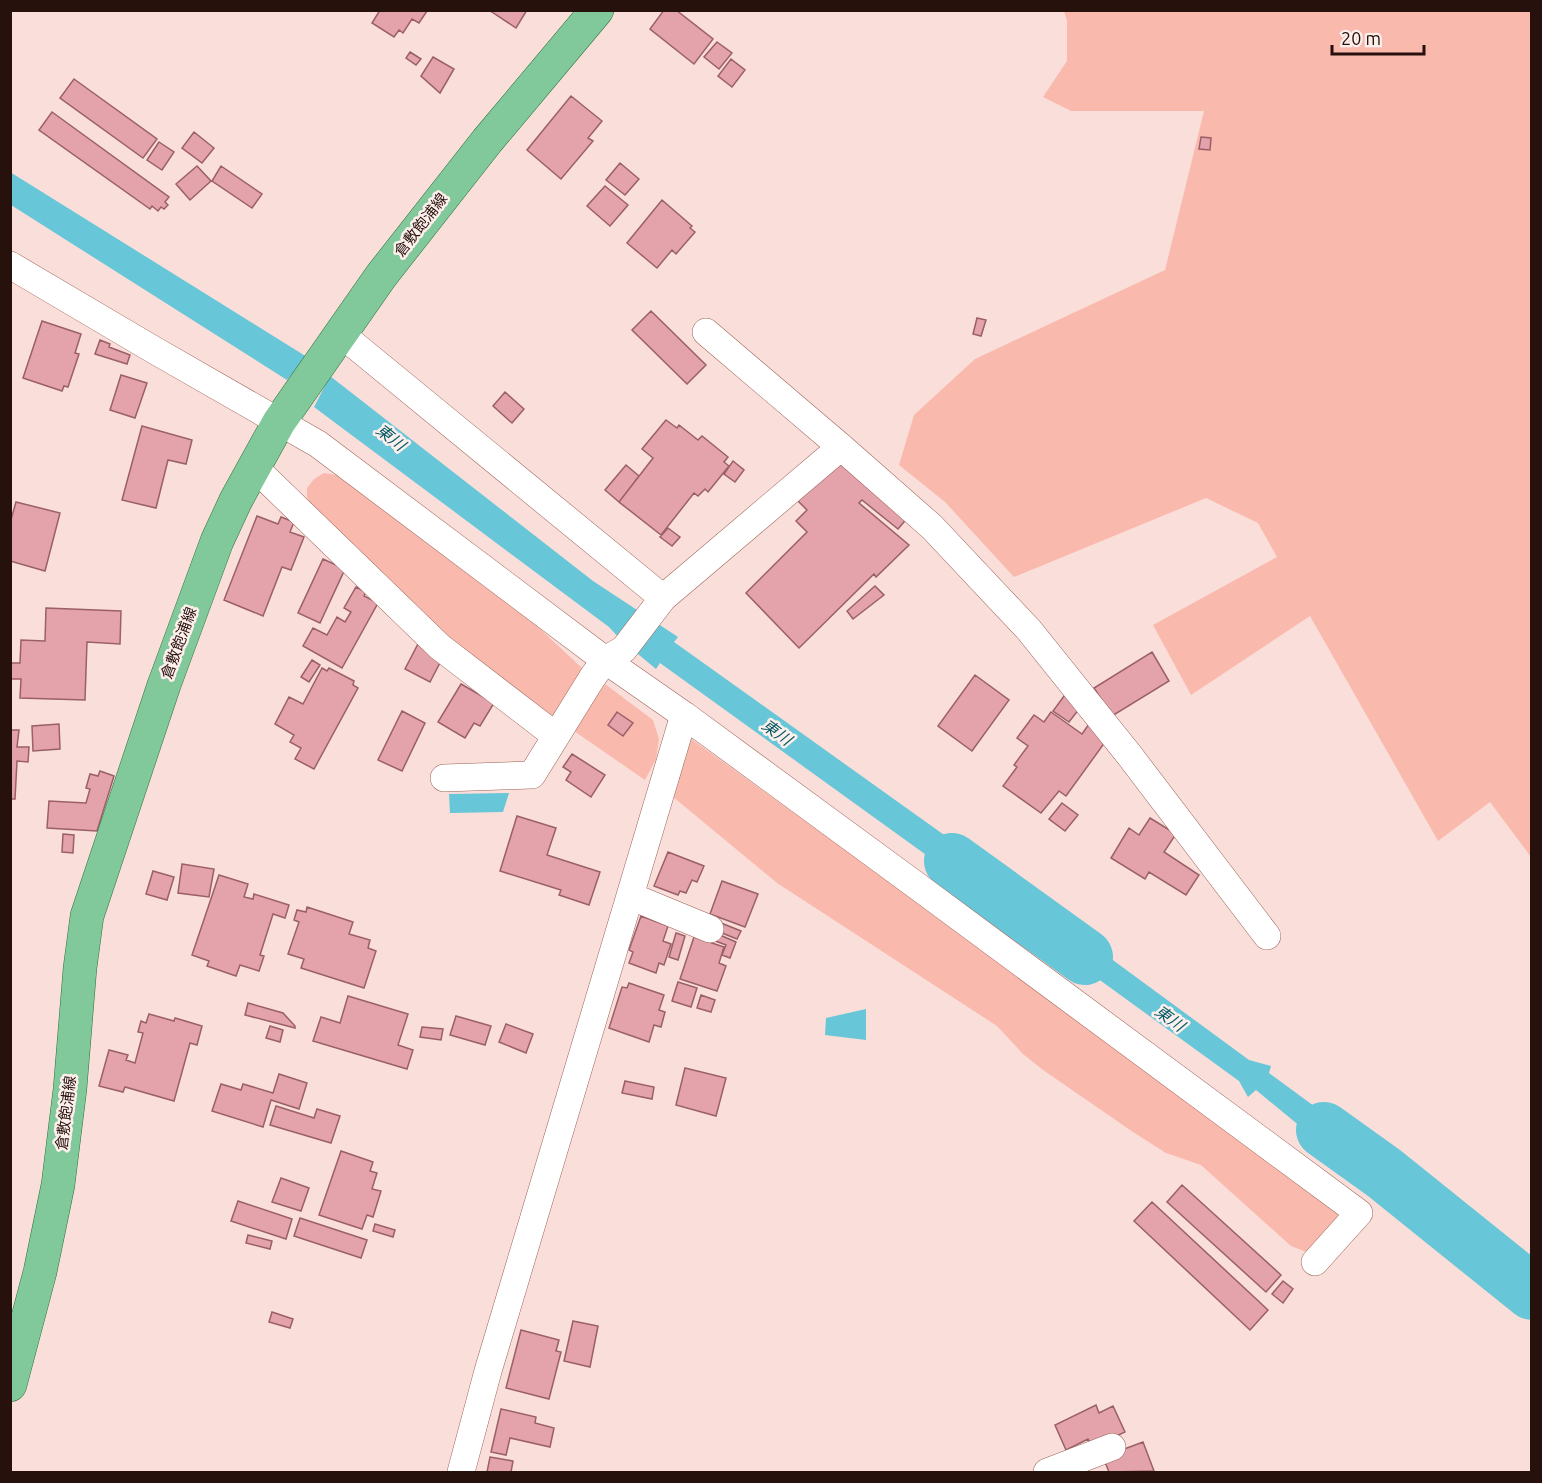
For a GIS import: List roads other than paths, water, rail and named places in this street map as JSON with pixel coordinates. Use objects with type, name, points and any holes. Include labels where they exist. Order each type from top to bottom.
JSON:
[{"type":"main road","name":"倉敷飽浦線","points":[[10,1385],[40,1272],[58,1185],[87,916],[177,649],[217,541],[254,466],[284,416],[381,276],[487,141],[597,10]]},
{"type":"street","points":[[10,266],[284,416],[318,444],[615,654],[684,715],[1359,1213],[1315,1262]]},
{"type":"street","points":[[706,332],[932,527],[1029,630],[1130,756],[1267,936]]},
{"type":"street","points":[[335,342],[656,606]]},
{"type":"street","points":[[444,778],[532,775],[556,736],[615,654],[656,606],[842,447]]},
{"type":"street","points":[[254,466],[440,647],[556,736]]},
{"type":"street","points":[[461,1473],[488,1371],[684,715]]},
{"type":"street","points":[[630,896],[710,929]]},
{"type":"street","points":[[1047,1473],[1112,1447]]},
{"type":"water","points":[[10,172],[307,357],[287,380],[11,205]]},
{"type":"water","points":[[330,376],[593,581],[678,637],[674,642],[1024,892],[1008,914],[660,663],[656,669],[609,627],[314,407]]},
{"type":"water","points":[[509,793],[503,812],[450,813],[449,794]]},
{"type":"water","points":[[1031,900],[1249,1060],[1271,1066],[1269,1073],[1393,1164],[1375,1188],[1256,1090],[1248,1097],[1239,1081],[1017,920]]},
{"type":"water","points":[[866,1009],[866,1040],[825,1035],[826,1018]]},
{"type":"water","points":[[1401,1175],[1473,1227],[1494,1234],[1490,1240],[1531,1275],[1531,1304],[1474,1257],[1468,1264],[1460,1246],[1387,1195]]},
{"type":"waterway","name":"東川","points":[[952,861],[1085,957]]},
{"type":"waterway","name":"東川","points":[[1324,1130],[1384,1173],[1532,1292]]}]
